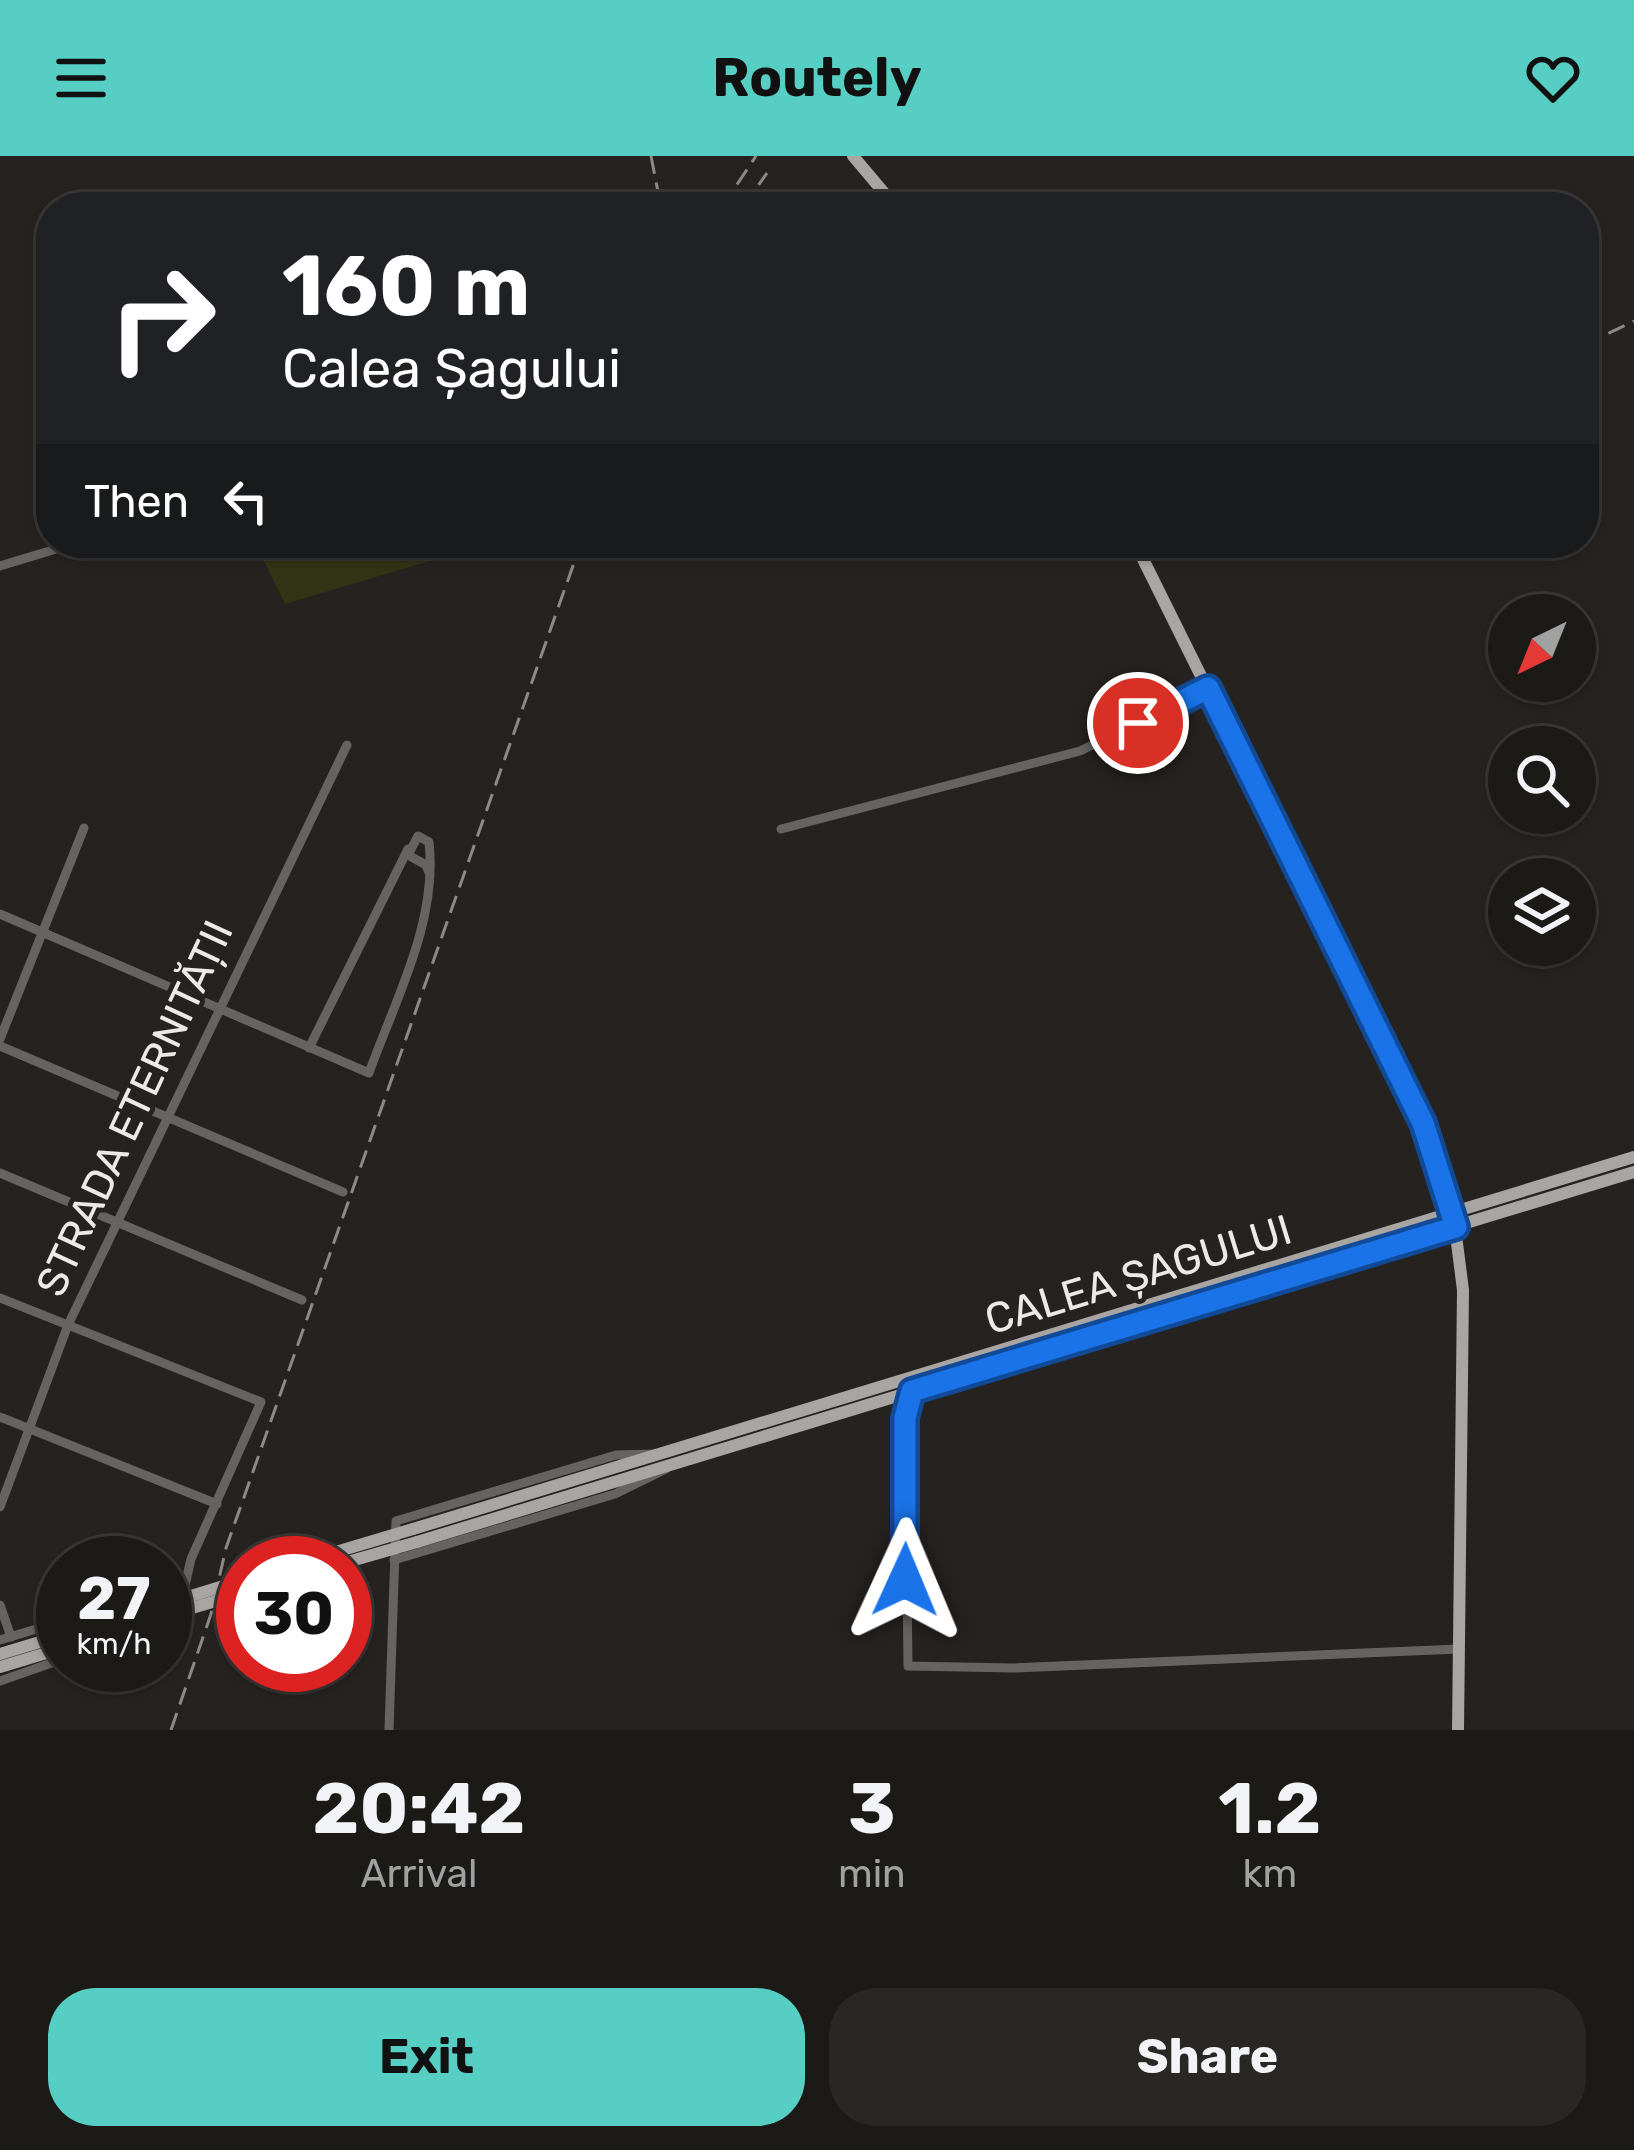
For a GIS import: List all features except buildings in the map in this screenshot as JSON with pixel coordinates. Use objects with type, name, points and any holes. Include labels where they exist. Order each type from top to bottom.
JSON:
[{"type":"main road","points":[[853,156],[883,192]]},
{"type":"main road","points":[[1143,558],[1423,1123],[1453,1212],[1463,1290],[1458,1730]]},
{"type":"main road","name":"CALEA ȘAGULUI","points":[[372,1552],[660,1454],[1634,1157]]},
{"type":"main road","name":"CALEA ȘAGULUI","points":[[372,1545],[675,1463],[1634,1172]]},
{"type":"main road","points":[[1,1667],[36,1649]]},
{"type":"main road","points":[[1,1667],[36,1656]]},
{"type":"street","points":[[0,566],[36,555]]},
{"type":"street","points":[[781,829],[1080,751],[1208,688]]},
{"type":"street","name":"STRADA ETERNITĂȚII","points":[[0,1507],[68,1325],[346,746]]},
{"type":"street","points":[[84,828],[0,1043],[343,1192]]},
{"type":"street","points":[[0,914],[218,1007],[309,1048],[369,1073],[426,917],[430,853],[424,836],[415,837],[408,848],[309,1048]]},
{"type":"street","points":[[408,848],[430,875]]},
{"type":"street","points":[[401,864],[417,862],[430,853]]},
{"type":"street","points":[[0,1173],[302,1300]]},
{"type":"street","points":[[0,1298],[261,1402],[192,1565]]},
{"type":"street","points":[[912,1391],[905,1418],[904,1664],[1013,1668],[1459,1649]]},
{"type":"street","points":[[889,1398],[905,1418]]},
{"type":"street","points":[[0,1417],[217,1504]]},
{"type":"street","name":"CALEA ȘAGULUI","points":[[660,1454],[616,1455],[396,1521],[394,1560],[615,1494],[675,1463]]},
{"type":"street","points":[[389,1730],[394,1560]]},
{"type":"street","points":[[0,1605],[6,1638],[36,1629]]},
{"type":"street","points":[[1,1667],[36,1662]]},
{"type":"green space","points":[[262,558],[440,558],[285,604]]},
{"type":"railway","points":[[651,156],[658,192]]},
{"type":"railway","points":[[732,192],[756,156]]},
{"type":"railway","points":[[754,192],[767,173]]},
{"type":"railway","points":[[1599,338],[1634,321]]},
{"type":"railway","points":[[171,1730],[211,1614],[226,1548],[576,558]]},
{"type":"route","points":[[905,1580],[905,1418],[912,1391],[1456,1227],[1423,1123],[1208,688],[1138,723]]}]
